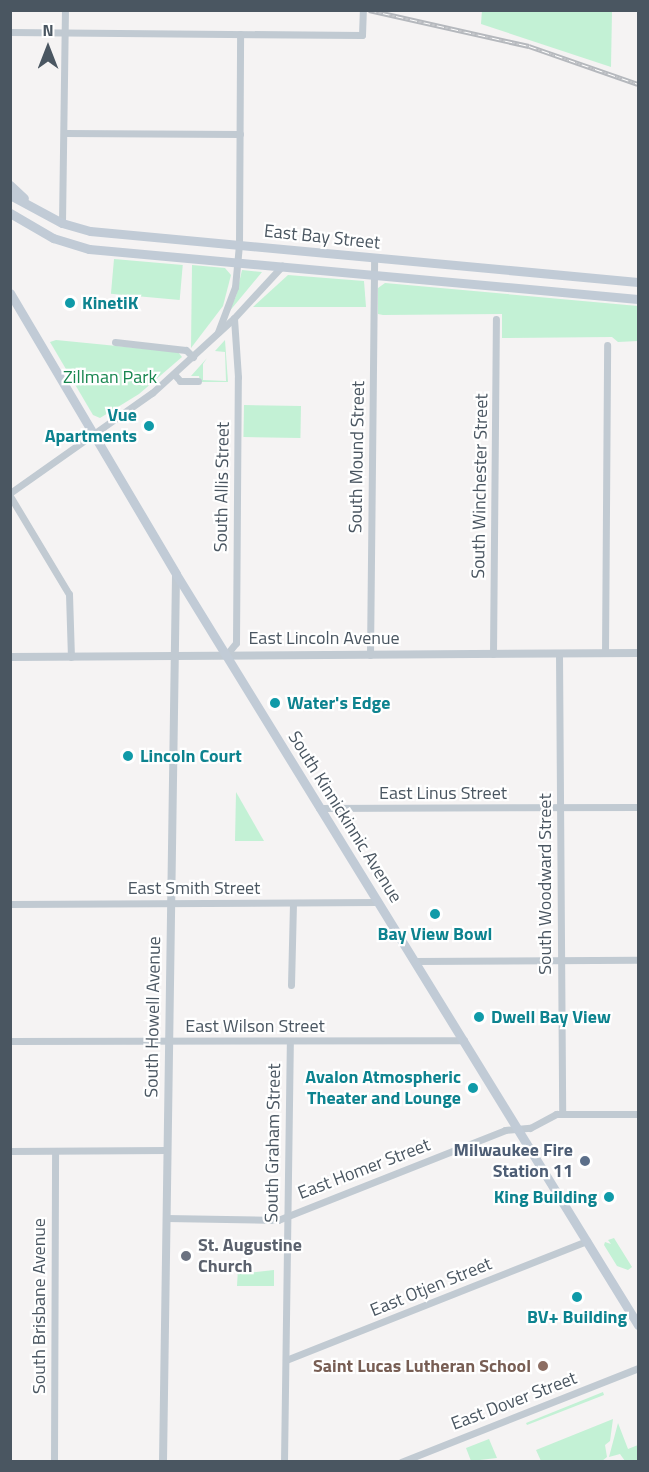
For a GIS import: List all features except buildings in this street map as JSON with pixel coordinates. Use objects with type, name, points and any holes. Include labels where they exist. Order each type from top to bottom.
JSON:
[{"type":"main road","points":[[10,185],[33,205]]},
{"type":"main road","name":"East Bay Street","points":[[10,195],[62,222],[100,232],[639,282]]},
{"type":"main road","name":"East Bay Street","points":[[10,213],[73,246],[639,299]]},
{"type":"main road","points":[[10,222],[21,220]]},
{"type":"main road","points":[[62,222],[64,236],[73,246]]},
{"type":"main road","points":[[282,266],[283,250]]},
{"type":"main road","name":"South Kinnickinnic Avenue","points":[[10,292],[176,574],[639,1325]]},
{"type":"street","points":[[62,222],[65,10]]},
{"type":"street","points":[[10,32],[362,35],[363,10]]},
{"type":"street","points":[[217,334],[234,287],[239,245],[240,34]]},
{"type":"street","points":[[64,133],[240,134]]},
{"type":"street","name":"South Mound Street","points":[[370,655],[374,259]]},
{"type":"street","points":[[71,657],[69,594],[10,494],[174,374],[234,318],[282,266]]},
{"type":"street","name":"South Allis Street","points":[[227,654],[236,643],[238,378],[234,318]]},
{"type":"street","name":"South Winchester Street","points":[[493,654],[496,319]]},
{"type":"street","points":[[115,342],[186,350],[193,357]]},
{"type":"street","points":[[605,653],[607,345]]},
{"type":"street","points":[[174,374],[180,381],[198,381]]},
{"type":"street","name":"South Howell Avenue","points":[[163,1461],[176,574]]},
{"type":"street","name":"East Lincoln Avenue","points":[[10,657],[175,654],[639,653]]},
{"type":"street","name":"South Woodward Street","points":[[559,654],[562,1114]]},
{"type":"street","name":"East Linus Street","points":[[319,808],[639,807]]},
{"type":"street","name":"East Smith Street","points":[[10,904],[377,902]]},
{"type":"street","points":[[291,985],[293,903]]},
{"type":"street","points":[[415,961],[639,960]]},
{"type":"street","name":"East Wilson Street","points":[[10,1041],[464,1041]]},
{"type":"street","name":"South Graham Street","points":[[284,1461],[290,1041]]},
{"type":"street","name":"East Homer Street","points":[[166,1218],[278,1220],[505,1130],[530,1128],[562,1114],[639,1114]]},
{"type":"street","points":[[10,1151],[167,1150]]},
{"type":"street","name":"South Brisbane Avenue","points":[[54,1461],[55,1151]]},
{"type":"street","name":"East Otjen Street","points":[[286,1360],[587,1241]]},
{"type":"street","name":"East Dover Street","points":[[401,1461],[639,1368]]},
{"type":"green space","points":[[482,10],[612,11],[611,67],[481,24]]},
{"type":"green space","points":[[114,259],[183,265],[180,300],[111,294]]},
{"type":"green space","points":[[192,265],[225,268],[231,275],[223,306],[191,348]]},
{"type":"green space","points":[[242,270],[262,272],[228,313],[236,296]]},
{"type":"green space","points":[[288,275],[364,281],[366,307],[253,307]]},
{"type":"green space","points":[[385,283],[638,306],[638,341],[618,342],[612,337],[502,338],[502,314],[378,314],[378,288]]},
{"type":"green space","name":"Zillman Park","points":[[56,340],[178,352],[182,357],[139,394],[100,418],[93,415],[50,342]]},
{"type":"green space","points":[[225,340],[228,382],[200,382],[199,376],[191,376],[207,358],[203,364],[203,380],[226,381],[225,352],[215,351]]},
{"type":"green space","points":[[244,405],[301,406],[300,438],[243,437]]},
{"type":"green space","points":[[236,792],[264,841],[235,841]]},
{"type":"green space","points":[[614,1238],[632,1267],[628,1270],[617,1266],[604,1245],[605,1242],[611,1244],[608,1240]]},
{"type":"green space","points":[[238,1268],[247,1273],[274,1270],[274,1286],[237,1286]]},
{"type":"green space","points":[[603,1392],[604,1395],[527,1425],[526,1423]]},
{"type":"green space","points":[[613,1419],[610,1441],[605,1445],[607,1457],[602,1461],[541,1461],[536,1450]]},
{"type":"green space","points":[[618,1423],[628,1449],[638,1445],[638,1461],[625,1461],[620,1454],[609,1457]]},
{"type":"green space","points":[[489,1439],[497,1458],[471,1461],[466,1448]]},
{"type":"railway","points":[[369,10],[529,46],[638,84]]},
{"type":"place","name":"KinetiK","points":[[70,303]]},
{"type":"place","name":"Vue Apartments","points":[[149,426]]},
{"type":"place","name":"Water's Edge","points":[[275,703]]},
{"type":"place","name":"Lincoln Court","points":[[128,756]]},
{"type":"place","name":"Bay View Bowl","points":[[435,914]]},
{"type":"place","name":"Dwell Bay View","points":[[479,1017]]},
{"type":"place","name":"Avalon Atmospheric Theater and Lounge","points":[[473,1088]]},
{"type":"place","name":"Milwaukee Fire Station 11","points":[[585,1161]]},
{"type":"place","name":"King Building","points":[[609,1197]]},
{"type":"place","name":"St. Augustine Church","points":[[186,1256]]},
{"type":"place","name":"BV+ Building","points":[[577,1297]]},
{"type":"place","name":"Saint Lucas Lutheran School","points":[[543,1366]]}]
